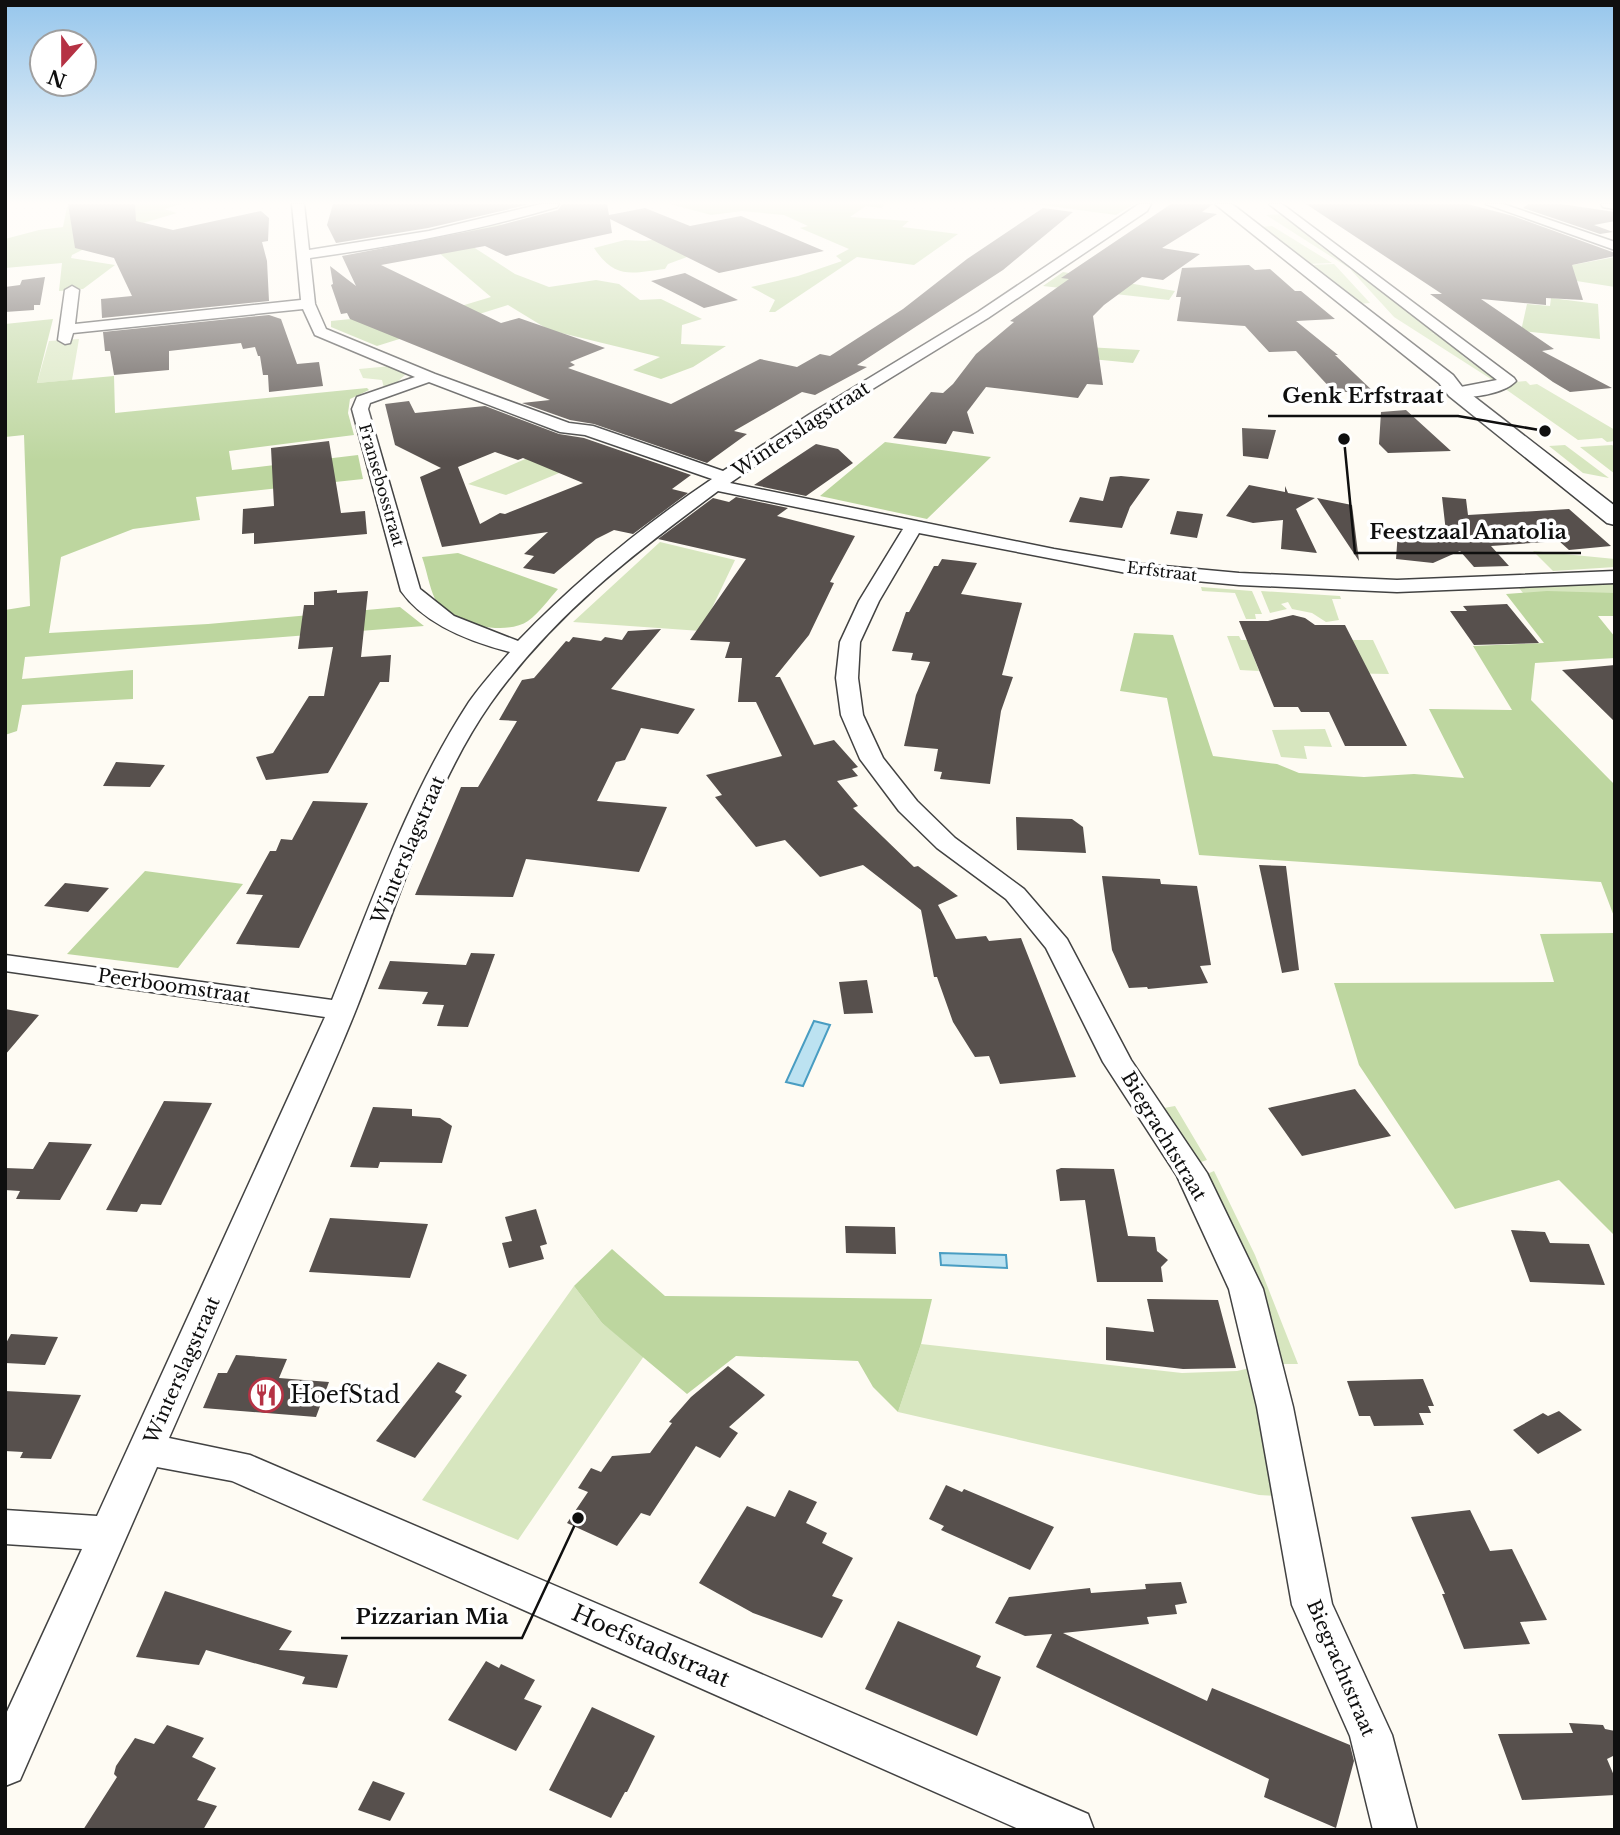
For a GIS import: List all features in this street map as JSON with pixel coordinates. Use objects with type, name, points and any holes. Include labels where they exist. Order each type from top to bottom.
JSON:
[{"type":"street","points":[[72,290],[67,334],[308,304]]},
{"type":"street","points":[[307,290],[308,304],[320,332],[429,377],[566,428],[574,436],[718,483]]},
{"type":"street","name":"Winterslagstraat","points":[[5,1765],[342,1010],[420,816],[450,753],[480,703],[523,649],[571,598],[616,558],[718,483],[816,417],[1023,290]]},
{"type":"street","points":[[1335,290],[1614,513]]},
{"type":"street","points":[[1388,290],[1508,381],[1505,384],[1457,387]]},
{"type":"street","name":"Fransebosstraat","points":[[429,377],[373,395],[363,400],[360,410],[411,591],[420,603],[434,613],[503,645],[523,649]]},
{"type":"street","name":"Erfstraat","points":[[718,483],[1054,555],[1142,570],[1264,581],[1397,586],[1615,577]]},
{"type":"street","name":"Biegrachtstraat","points":[[914,526],[869,601],[850,642],[847,678],[852,715],[872,759],[908,806],[946,843],[1015,894],[1058,945],[1118,1062],[1191,1173],[1246,1289],[1275,1407],[1312,1605],[1371,1735],[1395,1830]]},
{"type":"street","name":"Peerboomstraat","points":[[5,963],[342,1010]]},
{"type":"street","name":"Hoefstadstraat","points":[[147,1450],[237,1466],[1072,1830]]},
{"type":"street","points":[[5,1527],[107,1534]]},
{"type":"green space","points":[[482,290],[626,290],[640,300],[661,299],[702,319],[682,325],[681,344],[726,346],[693,367],[661,379],[633,370],[660,357],[549,330],[508,305],[377,346],[331,327],[331,321],[451,309],[491,297]]},
{"type":"green space","points":[[756,290],[808,290],[775,312],[769,312],[775,300]]},
{"type":"green space","points":[[1076,290],[1175,291],[1169,300]]},
{"type":"green space","points":[[1340,290],[1358,290],[1370,303],[1358,304]]},
{"type":"green space","points":[[1369,290],[1380,290],[1388,297],[1397,299],[1392,300],[1410,314],[1416,314],[1414,316],[1432,331],[1442,333],[1430,334],[1442,334],[1439,336],[1459,352],[1470,354],[1462,355],[1468,360],[1491,371],[1495,377],[1494,381],[1394,317]]},
{"type":"green space","points":[[1551,298],[1598,304],[1600,339],[1521,331],[1527,304],[1550,306]]},
{"type":"green space","points":[[53,319],[37,383],[114,376],[115,413],[367,388],[369,390],[350,399],[348,413],[354,435],[229,451],[232,470],[358,455],[363,479],[196,497],[200,520],[133,529],[61,557],[49,633],[208,624],[400,607],[424,626],[25,657],[22,679],[133,670],[133,699],[22,705],[17,731],[5,735],[5,610],[30,606],[24,435],[5,437],[5,324]]},
{"type":"green space","points":[[79,339],[72,380],[37,383],[49,341]]},
{"type":"green space","points":[[1051,345],[1140,350],[1133,363],[1039,354]]},
{"type":"green space","points":[[391,366],[406,374],[395,384],[384,388],[382,380],[363,378],[359,369]]},
{"type":"green space","points":[[1526,381],[1530,385],[1537,384],[1615,430],[1615,441],[1607,442],[1602,438],[1578,440],[1504,388],[1515,382]]},
{"type":"green space","points":[[569,440],[605,454],[506,495],[468,484]]},
{"type":"green space","points":[[885,442],[991,457],[927,519],[820,496]]},
{"type":"green space","points":[[1565,445],[1609,478],[1583,473],[1549,446]]},
{"type":"green space","points":[[1580,447],[1615,447],[1615,474]]},
{"type":"green space","points":[[660,542],[735,560],[701,631],[573,622]]},
{"type":"green space","points":[[1533,551],[1615,559],[1615,567],[1553,571]]},
{"type":"green space","points":[[458,553],[558,589],[532,618],[518,626],[492,628],[464,621],[442,608],[435,599],[422,557]]},
{"type":"green space","points":[[1615,582],[1615,593],[1523,593],[1519,588]]},
{"type":"green space","points":[[1201,587],[1252,591],[1262,614],[1255,614],[1256,619],[1246,619],[1235,593],[1202,591]]},
{"type":"green space","points":[[1261,591],[1340,596],[1341,599],[1332,599],[1339,620],[1326,622],[1312,613],[1292,609],[1288,602],[1281,604],[1287,609],[1270,613]]},
{"type":"green space","points":[[1547,591],[1615,593],[1615,616],[1598,616],[1615,637],[1615,658],[1535,663],[1531,700],[1615,785],[1615,919],[1601,882],[1199,855],[1167,698],[1120,691],[1134,633],[1173,635],[1213,756],[1277,764],[1299,773],[1364,777],[1414,774],[1464,778],[1429,709],[1512,710],[1473,646],[1544,643],[1506,594]]},
{"type":"green space","points":[[1227,636],[1239,636],[1241,640],[1247,640],[1259,671],[1240,670]]},
{"type":"green space","points":[[1317,640],[1373,640],[1389,674],[1332,673]]},
{"type":"green space","points":[[1325,729],[1332,747],[1304,746],[1307,759],[1281,757],[1272,730]]},
{"type":"green space","points":[[145,871],[243,884],[178,968],[67,954]]},
{"type":"green space","points":[[1615,933],[1615,1236],[1559,1180],[1455,1209],[1359,1065],[1334,983],[1554,982],[1540,934]]},
{"type":"green space","points":[[1175,1106],[1207,1160],[1198,1163],[1164,1108]]},
{"type":"green space","points":[[1214,1171],[1255,1255],[1298,1364],[1281,1364],[1205,1175]]},
{"type":"green space","points":[[612,1249],[665,1296],[932,1299],[921,1344],[898,1412],[873,1387],[858,1361],[736,1356],[687,1394],[602,1323],[574,1286]]},
{"type":"green space","points":[[574,1286],[602,1323],[644,1356],[518,1540],[422,1500]]},
{"type":"green space","points":[[921,1344],[1182,1373],[1250,1368],[1274,1496],[1259,1495],[898,1412]]},
{"type":"water","points":[[814,1021],[830,1025],[803,1086],[786,1082]]},
{"type":"water","points":[[940,1253],[1006,1255],[1007,1268],[941,1265]]},
{"type":"building","points":[[5,290],[43,290],[40,305],[34,305],[34,310],[5,312]]},
{"type":"building","points":[[129,290],[268,290],[269,301],[102,318],[101,299],[132,296]]},
{"type":"building","points":[[333,290],[432,290],[501,323],[519,318],[605,348],[570,362],[575,365],[568,368],[671,404],[760,359],[797,367],[820,354],[830,356],[903,309],[928,290],[973,290],[857,365],[867,367],[815,395],[802,392],[734,431],[747,434],[707,463],[594,424],[570,420],[522,403],[550,400],[350,319],[347,313],[341,314]]},
{"type":"building","points":[[668,290],[718,290],[738,300],[704,308]]},
{"type":"building","points":[[1054,290],[1125,290],[1093,316],[1103,385],[1087,384],[1078,398],[986,387],[967,412],[974,434],[953,431],[946,444],[893,438],[931,392],[943,393],[976,354],[1014,322],[1010,321]]},
{"type":"building","points":[[1178,290],[1301,291],[1335,319],[1296,321],[1338,355],[1335,355],[1376,394],[1333,391],[1296,351],[1269,352],[1245,326],[1177,321],[1181,297],[1176,297]]},
{"type":"building","points":[[1435,290],[1580,290],[1583,300],[1546,298],[1546,305],[1481,299],[1554,349],[1542,351],[1612,388],[1570,392],[1430,294],[1442,294]]},
{"type":"building","points":[[269,315],[281,319],[297,364],[319,362],[323,386],[269,392],[268,375],[263,375],[260,356],[255,347],[243,349],[241,343],[169,351],[169,370],[114,375],[110,351],[105,351],[103,332]]},
{"type":"building","points":[[409,401],[415,413],[485,406],[559,434],[584,438],[691,475],[672,489],[688,493],[633,534],[614,530],[596,539],[554,574],[523,568],[534,556],[524,554],[548,532],[442,547],[420,477],[441,468],[395,445],[385,404]],"holes":[[[495,452],[518,460],[523,458],[583,483],[505,514],[500,513],[480,524],[458,467]]]},
{"type":"building","points":[[1406,410],[1451,451],[1388,453],[1379,444],[1381,412]]},
{"type":"building","points":[[1242,428],[1276,430],[1268,459],[1243,456]]},
{"type":"building","points":[[329,441],[341,513],[365,511],[367,534],[254,544],[254,533],[242,534],[243,509],[274,506],[271,448]]},
{"type":"building","points":[[816,444],[838,449],[853,463],[806,496],[754,485]]},
{"type":"building","points":[[1110,477],[1150,479],[1130,507],[1122,528],[1069,522],[1080,497],[1103,501]]},
{"type":"building","points":[[1249,485],[1285,492],[1285,486],[1288,493],[1315,498],[1296,509],[1317,553],[1281,549],[1283,520],[1253,523],[1226,516]]},
{"type":"building","points":[[736,497],[788,508],[777,516],[855,536],[830,582],[834,583],[809,635],[775,677],[780,677],[814,745],[834,740],[858,767],[852,769],[858,776],[837,781],[858,806],[853,808],[914,867],[918,866],[958,896],[938,905],[956,939],[986,936],[989,941],[1021,938],[1076,1077],[1000,1084],[989,1056],[975,1057],[953,1022],[937,977],[934,977],[921,910],[863,865],[820,877],[785,840],[756,847],[715,797],[722,795],[706,775],[782,756],[756,702],[738,702],[742,658],[725,658],[730,642],[690,640],[746,559],[658,539],[713,498],[729,502]]},
{"type":"building","points":[[1442,497],[1466,499],[1468,515],[1569,509],[1611,546],[1569,550],[1559,541],[1491,546],[1509,566],[1474,567],[1460,551],[1433,563],[1396,559],[1398,531],[1413,532],[1413,529],[1446,532]]},
{"type":"building","points":[[1317,498],[1352,505],[1359,561]]},
{"type":"building","points":[[1177,511],[1203,514],[1197,538],[1170,534]]},
{"type":"building","points":[[942,559],[977,563],[961,594],[1022,603],[1002,675],[1013,677],[1001,711],[990,784],[940,779],[942,772],[934,771],[938,749],[904,746],[916,695],[930,662],[911,660],[913,653],[892,651],[906,612],[909,612],[934,566],[938,566]]},
{"type":"building","points":[[337,590],[337,593],[368,591],[361,657],[391,655],[389,682],[380,682],[328,773],[266,780],[256,757],[273,753],[309,696],[324,696],[333,647],[298,649],[304,605],[314,605],[314,592]]},
{"type":"building","points":[[1507,604],[1539,643],[1474,645],[1450,611],[1467,611],[1463,606]]},
{"type":"building","points":[[1293,615],[1305,618],[1315,625],[1345,625],[1407,746],[1345,746],[1329,712],[1301,712],[1298,707],[1274,707],[1239,621],[1268,621]]},
{"type":"building","points":[[661,629],[611,689],[695,709],[678,734],[641,728],[625,760],[616,762],[597,801],[667,807],[639,872],[526,859],[513,897],[415,895],[461,787],[478,787],[517,721],[499,720],[522,680],[534,678],[566,641],[569,642],[573,637],[601,641],[605,637],[622,640],[628,631]]},
{"type":"building","points":[[1615,665],[1615,722],[1562,670]]},
{"type":"building","points":[[116,762],[165,765],[150,787],[103,786]]},
{"type":"building","points":[[313,801],[368,803],[299,948],[236,944],[263,895],[246,894],[270,851],[276,851],[281,839],[292,840]]},
{"type":"building","points":[[1016,817],[1072,819],[1083,827],[1086,853],[1017,850]]},
{"type":"building","points":[[1259,865],[1286,866],[1299,970],[1282,973]]},
{"type":"building","points":[[1102,876],[1160,879],[1161,884],[1197,886],[1211,965],[1200,966],[1208,983],[1148,989],[1129,988],[1112,950]]},
{"type":"building","points":[[65,883],[109,888],[88,912],[44,906]]},
{"type":"building","points":[[471,953],[495,954],[468,1027],[437,1026],[444,1005],[422,1004],[428,992],[378,989],[390,961],[466,965]]},
{"type":"building","points":[[867,980],[873,1013],[844,1014],[839,982]]},
{"type":"building","points":[[5,1009],[39,1015],[5,1055]]},
{"type":"building","points":[[1355,1089],[1391,1136],[1302,1156],[1268,1108]]},
{"type":"building","points":[[164,1101],[212,1103],[161,1205],[141,1204],[137,1212],[106,1210]]},
{"type":"building","points":[[373,1107],[412,1109],[412,1116],[440,1118],[452,1126],[442,1163],[380,1162],[378,1168],[350,1167]]},
{"type":"building","points":[[49,1142],[92,1144],[60,1200],[16,1199],[20,1191],[5,1190],[5,1168],[33,1169]]},
{"type":"building","points":[[1114,1169],[1128,1236],[1155,1237],[1157,1251],[1168,1260],[1161,1267],[1163,1282],[1097,1282],[1085,1200],[1060,1201],[1056,1170]]},
{"type":"building","points":[[536,1209],[547,1244],[540,1246],[544,1259],[509,1268],[502,1243],[512,1241],[505,1217]]},
{"type":"building","points":[[330,1218],[428,1224],[410,1278],[309,1272]]},
{"type":"building","points":[[845,1226],[895,1227],[896,1254],[846,1253]]},
{"type":"building","points":[[1511,1230],[1545,1232],[1550,1243],[1589,1244],[1605,1285],[1530,1282]]},
{"type":"building","points":[[1147,1299],[1218,1300],[1236,1368],[1183,1369],[1106,1360],[1106,1327],[1154,1332]]},
{"type":"building","points":[[11,1334],[58,1337],[45,1365],[5,1363],[5,1345]]},
{"type":"building","name":"HoefStad","points":[[236,1355],[287,1359],[279,1378],[329,1382],[316,1417],[203,1408],[218,1373],[227,1373]]},
{"type":"building","points":[[438,1362],[467,1375],[455,1392],[462,1396],[415,1458],[376,1441]]},
{"type":"building","points":[[728,1366],[765,1395],[729,1427],[738,1433],[720,1458],[696,1446],[650,1516],[641,1513],[617,1546],[567,1523],[588,1492],[578,1488],[591,1468],[601,1472],[612,1456],[650,1453],[672,1423],[669,1422],[691,1397]]},
{"type":"building","points":[[1423,1379],[1434,1406],[1428,1406],[1431,1413],[1419,1413],[1424,1425],[1374,1426],[1370,1416],[1359,1416],[1347,1381]]},
{"type":"building","points":[[5,1391],[81,1395],[51,1459],[20,1458],[23,1452],[5,1451]]},
{"type":"building","points":[[1559,1411],[1582,1430],[1538,1454],[1513,1430],[1543,1413],[1548,1416]]},
{"type":"building","points":[[946,1485],[962,1492],[964,1489],[1054,1527],[1030,1570],[941,1530],[944,1526],[929,1519]]},
{"type":"building","points":[[789,1490],[817,1502],[806,1523],[827,1533],[822,1543],[853,1558],[832,1596],[843,1600],[822,1638],[753,1613],[699,1583],[747,1506],[775,1517]]},
{"type":"building","points":[[1470,1510],[1490,1551],[1512,1549],[1547,1620],[1520,1622],[1530,1644],[1464,1649],[1442,1594],[1445,1594],[1411,1517]]},
{"type":"building","points":[[1181,1582],[1187,1603],[1175,1605],[1177,1614],[1147,1617],[1149,1624],[1063,1633],[1207,1701],[1212,1688],[1350,1745],[1354,1761],[1336,1828],[1264,1797],[1269,1779],[1036,1667],[1052,1634],[1025,1636],[995,1623],[1009,1597],[1090,1588],[1091,1593],[1146,1589],[1145,1584]]},
{"type":"building","points":[[165,1591],[292,1631],[279,1650],[348,1655],[337,1688],[302,1684],[305,1677],[206,1650],[199,1665],[136,1657]]},
{"type":"building","points":[[898,1621],[981,1656],[976,1667],[1001,1677],[977,1736],[865,1689]]},
{"type":"building","points":[[486,1661],[499,1668],[501,1664],[535,1680],[524,1699],[542,1706],[516,1751],[448,1720]]},
{"type":"building","points":[[592,1707],[655,1736],[611,1818],[549,1790]]},
{"type":"building","points":[[1569,1723],[1603,1725],[1605,1729],[1615,1731],[1615,1755],[1607,1759],[1615,1778],[1615,1795],[1522,1800],[1498,1734],[1573,1733]]},
{"type":"building","points":[[167,1725],[204,1738],[192,1757],[216,1768],[197,1800],[217,1806],[203,1830],[83,1830],[117,1777],[114,1774],[116,1766],[135,1738],[154,1744]]},
{"type":"building","points":[[373,1781],[405,1793],[390,1821],[358,1810]]},
{"type":"place","name":"Genk Erfstraat","points":[[1545,431]]},
{"type":"place","name":"Feestzaal Anatolia","points":[[1344,439]]},
{"type":"place","name":"HoefStad","points":[[266,1395]]},
{"type":"place","name":"Pizzarian Mia","points":[[578,1518]]}]
